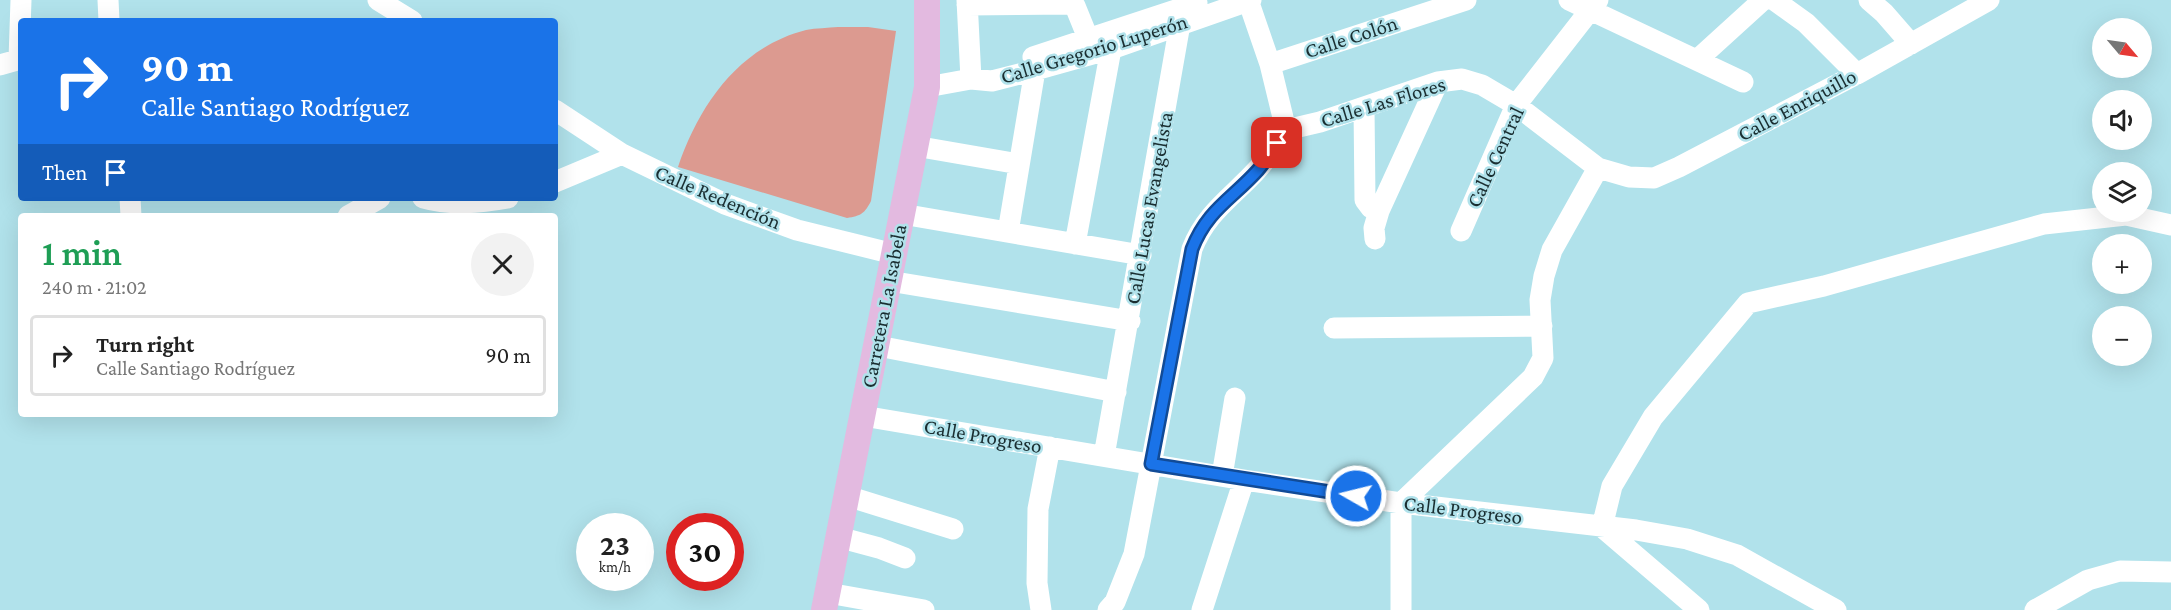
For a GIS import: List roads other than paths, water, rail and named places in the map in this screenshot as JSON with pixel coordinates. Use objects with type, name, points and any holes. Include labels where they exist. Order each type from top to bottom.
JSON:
[{"type":"main road","name":"Carretera La Isabela","points":[[826,601],[878,346],[927,87],[927,0]]},
{"type":"street","points":[[19,18],[21,0]]},
{"type":"street","points":[[108,0],[109,18]]},
{"type":"street","points":[[378,0],[407,18]]},
{"type":"street","name":"Calle Gregorio Luperón","points":[[971,79],[991,68],[1031,58],[1206,0]]},
{"type":"street","points":[[1108,610],[1115,602],[1134,555],[1192,249],[1199,231],[1210,217],[1258,169],[1286,130],[1270,64],[1249,0]]},
{"type":"street","name":"Calle Gregorio Luperón","points":[[927,87],[971,79],[992,81],[1035,70],[1111,49],[1249,0]]},
{"type":"street","name":"Calle Colón","points":[[1270,64],[1466,0]]},
{"type":"street","points":[[1569,0],[1594,5],[1743,82]]},
{"type":"street","points":[[1697,60],[1763,0]]},
{"type":"street","points":[[1774,0],[1806,23],[1857,74]]},
{"type":"street","points":[[1869,0],[1911,44]]},
{"type":"street","name":"Calle Enriquillo","points":[[1598,168],[1629,177],[1654,178],[1857,74],[1989,0]]},
{"type":"street","points":[[971,79],[967,3],[1072,4],[1075,6],[1088,38]]},
{"type":"street","name":"Calle Central","points":[[1461,231],[1516,105],[1594,5]]},
{"type":"street","name":"Calle Lucas Evangelista","points":[[1104,456],[1130,321],[1180,24]]},
{"type":"street","points":[[14,61],[18,26]]},
{"type":"street","points":[[1075,244],[1111,49]]},
{"type":"street","points":[[1008,232],[1035,70]]},
{"type":"street","name":"Calle Las Flores","points":[[1286,130],[1320,122],[1438,82],[1462,79],[1482,85],[1516,105],[1598,168]]},
{"type":"street","points":[[1375,239],[1374,228],[1379,211],[1438,82]]},
{"type":"street","points":[[1364,107],[1365,200],[1371,208],[1379,211]]},
{"type":"street","name":"Calle Redención","points":[[558,112],[622,154],[725,204],[797,230],[894,254]]},
{"type":"street","points":[[915,146],[1019,164]]},
{"type":"street","points":[[558,181],[622,154]]},
{"type":"street","points":[[1401,610],[1401,502],[1533,377],[1543,358],[1540,300],[1552,250],[1598,168]]},
{"type":"street","points":[[353,213],[375,201]]},
{"type":"street","points":[[434,206],[480,201]]},
{"type":"street","points":[[902,214],[1141,255]]},
{"type":"street","points":[[1699,610],[1602,527],[1612,486],[1653,417],[1748,303],[1824,286],[2044,224],[2126,215],[2171,225]]},
{"type":"street","points":[[889,281],[1130,321]]},
{"type":"street","points":[[1334,328],[1542,326]]},
{"type":"street","points":[[878,346],[1116,392]]},
{"type":"street","points":[[1222,476],[1235,398]]},
{"type":"street","name":"Calle Progreso","points":[[863,416],[1244,480],[1401,502],[1636,530],[1687,539],[1737,555],[1836,610]]},
{"type":"street","points":[[1041,610],[1037,583],[1038,509],[1050,447]]},
{"type":"street","points":[[1202,610],[1244,480]]},
{"type":"street","points":[[847,496],[953,529]]},
{"type":"street","points":[[838,537],[905,558]]},
{"type":"street","points":[[2035,610],[2088,580],[2120,571],[2171,572]]},
{"type":"street","points":[[826,601],[924,610]]}]
